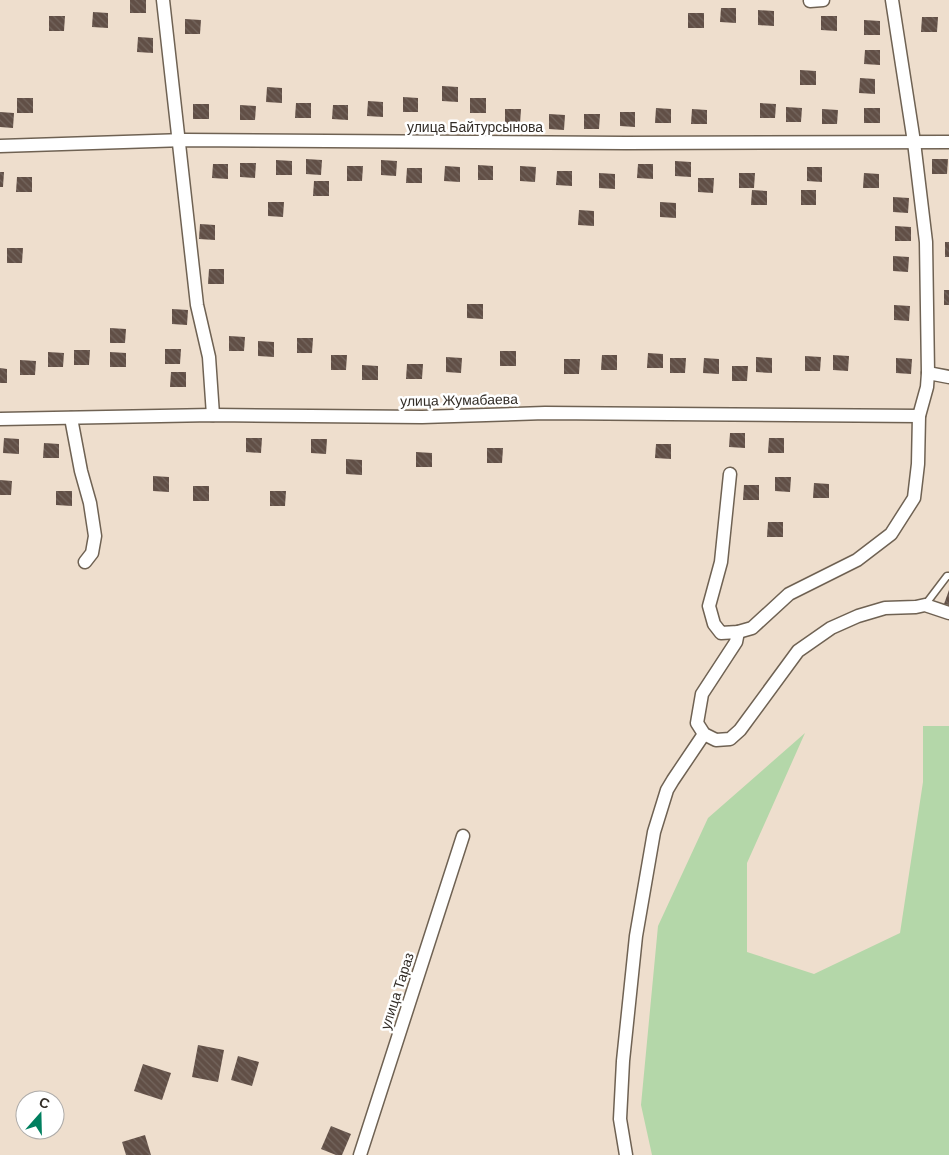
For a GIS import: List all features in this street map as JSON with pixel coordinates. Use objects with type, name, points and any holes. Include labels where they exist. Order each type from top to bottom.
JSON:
[{"type":"street","points":[[163,0],[197,305],[209,357],[213,415]]},
{"type":"street","points":[[730,474],[721,562],[709,606],[714,624],[721,633],[738,632],[752,628],[789,594],[857,560],[891,534],[914,498],[918,464],[919,416],[927,387],[928,373],[926,242],[914,142],[892,0]]},
{"type":"street","name":"улица Байтурсынова","points":[[0,146],[179,140],[626,143],[949,142]]},
{"type":"street","points":[[928,373],[949,377]]},
{"type":"street","name":"улица Жумабаева","points":[[0,419],[213,415],[422,417],[545,413],[919,416]]},
{"type":"street","points":[[71,418],[81,471],[90,503],[95,536],[92,553],[84,562]]},
{"type":"street","points":[[738,632],[736,642],[702,694],[697,723],[704,734],[716,740],[730,739],[740,730],[798,651],[831,628],[858,616],[885,608],[925,605],[949,613]]},
{"type":"street","points":[[626,1155],[620,1119],[623,1061],[636,936],[654,832],[667,790],[704,734]]},
{"type":"street","name":"улица Тараз","points":[[360,1155],[464,836]]},
{"type":"lane","points":[[925,605],[947,576],[949,576]]},
{"type":"green space","points":[[923,726],[949,726],[949,1155],[652,1155],[641,1105],[658,926],[708,818],[805,733],[747,863],[747,952],[814,974],[900,933],[923,782]]},
{"type":"building","points":[[130,0],[146,0],[146,13],[130,13]]},
{"type":"building","points":[[721,8],[736,8],[736,23],[720,22]]},
{"type":"building","points":[[758,10],[774,11],[774,26],[758,25]]},
{"type":"building","points":[[93,12],[108,13],[108,28],[92,27]]},
{"type":"building","points":[[688,13],[704,13],[704,28],[688,28]]},
{"type":"building","points":[[49,16],[65,16],[64,31],[49,31]]},
{"type":"building","points":[[821,16],[837,16],[837,31],[821,30]]},
{"type":"building","points":[[922,17],[938,17],[937,32],[921,32]]},
{"type":"building","points":[[185,19],[201,20],[200,34],[185,34]]},
{"type":"building","points":[[864,20],[880,21],[880,35],[864,35]]},
{"type":"building","points":[[138,37],[153,38],[153,53],[137,52]]},
{"type":"building","points":[[865,50],[880,50],[880,65],[864,64]]},
{"type":"building","points":[[800,70],[816,71],[816,85],[800,85]]},
{"type":"building","points":[[860,78],[875,79],[875,94],[859,93]]},
{"type":"building","points":[[442,86],[458,87],[458,102],[442,101]]},
{"type":"building","points":[[267,87],[282,88],[282,103],[266,102]]},
{"type":"building","points":[[403,97],[418,98],[418,112],[403,112]]},
{"type":"building","points":[[17,98],[33,98],[33,113],[17,113]]},
{"type":"building","points":[[470,98],[486,98],[486,113],[470,113]]},
{"type":"building","points":[[368,101],[383,102],[383,117],[367,116]]},
{"type":"building","points":[[296,103],[311,103],[311,118],[295,118]]},
{"type":"building","points":[[760,103],[776,104],[775,118],[760,118]]},
{"type":"building","points":[[193,104],[209,104],[209,119],[193,119]]},
{"type":"building","points":[[240,105],[256,106],[255,120],[240,120]]},
{"type":"building","points":[[333,105],[348,105],[348,120],[332,119]]},
{"type":"building","points":[[786,107],[802,108],[801,122],[786,122]]},
{"type":"building","points":[[656,108],[671,109],[671,123],[655,123]]},
{"type":"building","points":[[864,108],[880,108],[880,123],[864,123]]},
{"type":"building","points":[[505,109],[521,109],[520,124],[505,124]]},
{"type":"building","points":[[692,109],[707,110],[707,124],[691,124]]},
{"type":"building","points":[[822,109],[838,110],[837,124],[822,124]]},
{"type":"building","points":[[0,112],[14,113],[13,128],[0,127]]},
{"type":"building","points":[[620,112],[635,112],[635,127],[620,126]]},
{"type":"building","points":[[549,114],[565,115],[564,130],[549,129]]},
{"type":"building","points":[[584,114],[600,114],[599,129],[584,129]]},
{"type":"building","points":[[306,159],[322,160],[321,175],[306,174]]},
{"type":"building","points":[[932,159],[948,159],[947,174],[932,174]]},
{"type":"building","points":[[276,160],[292,161],[292,175],[276,175]]},
{"type":"building","points":[[381,160],[397,161],[396,176],[381,175]]},
{"type":"building","points":[[675,161],[691,162],[691,177],[675,176]]},
{"type":"building","points":[[240,163],[256,163],[255,178],[240,177]]},
{"type":"building","points":[[213,164],[228,164],[228,179],[212,178]]},
{"type":"building","points":[[638,164],[653,164],[653,179],[637,178]]},
{"type":"building","points":[[478,165],[493,166],[493,180],[478,180]]},
{"type":"building","points":[[347,166],[363,166],[362,181],[347,181]]},
{"type":"building","points":[[445,166],[460,167],[460,182],[444,181]]},
{"type":"building","points":[[520,166],[536,167],[535,182],[520,181]]},
{"type":"building","points":[[807,167],[822,167],[822,182],[807,181]]},
{"type":"building","points":[[407,168],[422,168],[422,183],[406,183]]},
{"type":"building","points":[[557,171],[572,171],[572,186],[556,185]]},
{"type":"building","points":[[0,172],[4,172],[3,187],[0,187]]},
{"type":"building","points":[[599,173],[615,174],[615,189],[599,188]]},
{"type":"building","points":[[739,173],[755,173],[754,188],[739,188]]},
{"type":"building","points":[[864,173],[879,174],[879,188],[863,188]]},
{"type":"building","points":[[17,177],[32,177],[32,192],[16,192]]},
{"type":"building","points":[[698,178],[714,178],[713,193],[698,192]]},
{"type":"building","points":[[314,181],[329,181],[329,196],[313,196]]},
{"type":"building","points":[[752,190],[767,191],[767,205],[751,205]]},
{"type":"building","points":[[801,190],[816,190],[816,205],[801,205]]},
{"type":"building","points":[[893,197],[909,198],[908,213],[893,212]]},
{"type":"building","points":[[268,202],[284,202],[283,217],[268,216]]},
{"type":"building","points":[[660,202],[676,203],[676,218],[660,217]]},
{"type":"building","points":[[579,210],[594,211],[594,226],[578,225]]},
{"type":"building","points":[[200,224],[215,225],[215,240],[199,239]]},
{"type":"building","points":[[895,226],[911,227],[911,241],[895,241]]},
{"type":"building","points":[[945,242],[949,242],[949,257],[945,257]]},
{"type":"building","points":[[7,248],[23,248],[22,263],[7,263]]},
{"type":"building","points":[[893,256],[909,257],[908,272],[893,271]]},
{"type":"building","points":[[209,269],[224,269],[224,284],[208,284]]},
{"type":"building","points":[[944,290],[949,290],[949,305],[944,305]]},
{"type":"building","points":[[467,304],[483,304],[483,319],[467,318]]},
{"type":"building","points":[[894,305],[910,306],[909,321],[894,320]]},
{"type":"building","points":[[172,309],[188,310],[187,325],[172,324]]},
{"type":"building","points":[[110,328],[126,329],[125,343],[110,343]]},
{"type":"building","points":[[229,336],[245,337],[244,351],[229,351]]},
{"type":"building","points":[[297,338],[313,338],[312,353],[297,353]]},
{"type":"building","points":[[258,341],[274,342],[274,357],[258,356]]},
{"type":"building","points":[[165,349],[181,349],[180,364],[165,364]]},
{"type":"building","points":[[74,350],[90,350],[89,365],[74,365]]},
{"type":"building","points":[[500,351],[516,351],[516,366],[500,366]]},
{"type":"building","points":[[48,352],[64,353],[63,367],[48,367]]},
{"type":"building","points":[[110,352],[126,353],[126,367],[110,367]]},
{"type":"building","points":[[648,353],[663,354],[663,368],[647,368]]},
{"type":"building","points":[[331,355],[347,355],[346,370],[331,370]]},
{"type":"building","points":[[602,355],[617,355],[617,370],[601,370]]},
{"type":"building","points":[[833,355],[849,356],[848,371],[833,370]]},
{"type":"building","points":[[805,356],[821,357],[820,371],[805,371]]},
{"type":"building","points":[[446,357],[462,358],[461,373],[446,372]]},
{"type":"building","points":[[756,357],[772,358],[772,373],[756,372]]},
{"type":"building","points":[[670,358],[686,358],[685,373],[670,373]]},
{"type":"building","points":[[704,358],[719,359],[719,374],[703,373]]},
{"type":"building","points":[[896,358],[912,359],[911,374],[896,373]]},
{"type":"building","points":[[564,359],[580,359],[579,374],[564,374]]},
{"type":"building","points":[[20,360],[36,361],[35,375],[20,375]]},
{"type":"building","points":[[407,364],[423,364],[422,379],[406,379]]},
{"type":"building","points":[[362,365],[378,366],[378,380],[362,380]]},
{"type":"building","points":[[732,366],[748,366],[747,381],[732,381]]},
{"type":"building","points":[[0,368],[7,369],[7,383],[0,383]]},
{"type":"building","points":[[171,372],[186,372],[186,387],[170,387]]},
{"type":"building","points":[[730,433],[745,433],[745,448],[729,447]]},
{"type":"building","points":[[4,438],[19,439],[19,454],[3,453]]},
{"type":"building","points":[[246,438],[262,438],[261,453],[246,452]]},
{"type":"building","points":[[769,438],[784,438],[784,453],[768,453]]},
{"type":"building","points":[[311,439],[327,439],[326,454],[311,453]]},
{"type":"building","points":[[44,443],[59,444],[59,458],[43,458]]},
{"type":"building","points":[[656,444],[671,444],[671,459],[655,458]]},
{"type":"building","points":[[487,448],[503,448],[502,463],[487,463]]},
{"type":"building","points":[[416,452],[432,453],[432,467],[416,467]]},
{"type":"building","points":[[346,459],[362,460],[362,475],[346,474]]},
{"type":"building","points":[[153,476],[169,477],[169,492],[153,491]]},
{"type":"building","points":[[775,477],[791,477],[790,492],[775,491]]},
{"type":"building","points":[[0,480],[12,481],[11,495],[0,495]]},
{"type":"building","points":[[814,483],[829,484],[829,498],[813,498]]},
{"type":"building","points":[[744,485],[759,485],[759,500],[743,500]]},
{"type":"building","points":[[193,486],[209,486],[209,501],[193,501]]},
{"type":"building","points":[[56,491],[72,491],[72,506],[56,505]]},
{"type":"building","points":[[270,491],[286,491],[285,506],[270,506]]},
{"type":"building","points":[[768,522],[783,522],[783,537],[767,537]]},
{"type":"building","points":[[949,590],[949,605],[944,604]]},
{"type":"building","points":[[198,1045],[224,1050],[218,1082],[192,1077]]},
{"type":"building","points":[[238,1056],[259,1062],[252,1086],[231,1080]]},
{"type":"building","points":[[143,1064],[171,1073],[162,1100],[134,1091]]},
{"type":"building","points":[[331,1126],[351,1134],[342,1155],[336,1155],[321,1149]]},
{"type":"building","points":[[145,1135],[151,1155],[126,1155],[122,1142]]}]
